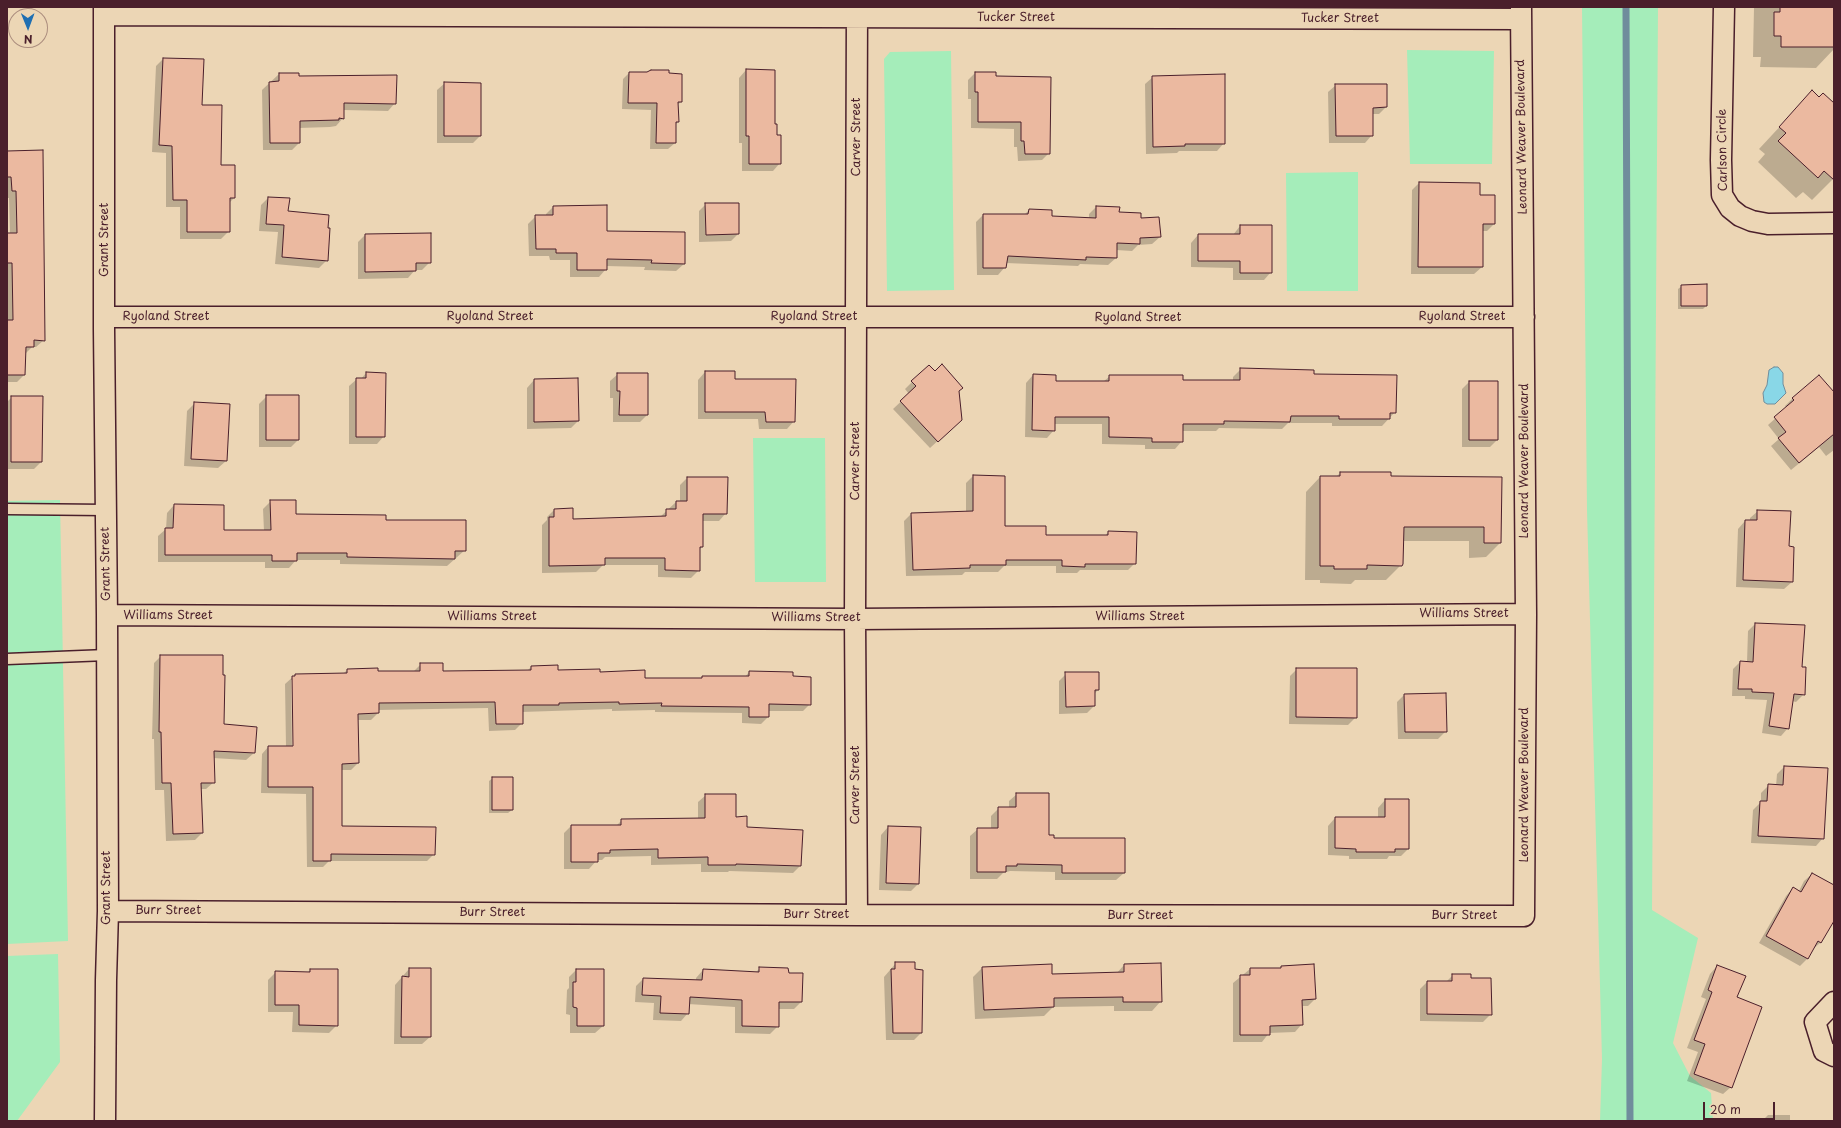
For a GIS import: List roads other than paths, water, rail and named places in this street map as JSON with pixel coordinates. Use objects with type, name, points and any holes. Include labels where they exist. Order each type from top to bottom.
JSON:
[{"type":"street","name":"Carlson Circle","points":[[1724,7],[1721,160],[1722,196],[1730,208],[1740,216],[1752,221],[1768,224],[1834,223]]},
{"type":"street","name":"Tucker Street","points":[[104,11],[1521,13]]},
{"type":"street","name":"Grant Street","points":[[104,11],[104,316],[108,911],[106,980],[106,1121]]},
{"type":"street","name":"Carver Street","points":[[857,12],[855,619],[857,915]]},
{"type":"street","name":"Leonard Weaver Boulevard","points":[[1521,13],[1526,614],[1524,916]]},
{"type":"street","name":"Ryoland Street","points":[[104,316],[1524,318]]},
{"type":"street","name":"Williams Street","points":[[107,616],[855,619],[1526,614]]},
{"type":"street","name":"Burr Street","points":[[108,911],[857,915],[1524,916]]},
{"type":"street","points":[[1834,1002],[1815,1022],[1824,1052],[1834,1056]]},
{"type":"lane","points":[[7,510],[106,510]]},
{"type":"lane","points":[[7,659],[107,655]]},
{"type":"water","points":[[1774,367],[1778,367],[1783,373],[1783,384],[1786,393],[1775,404],[1767,404],[1764,402],[1763,393],[1767,385],[1769,370]]},
{"type":"waterway","points":[[1626,7],[1630,1121]]}]
